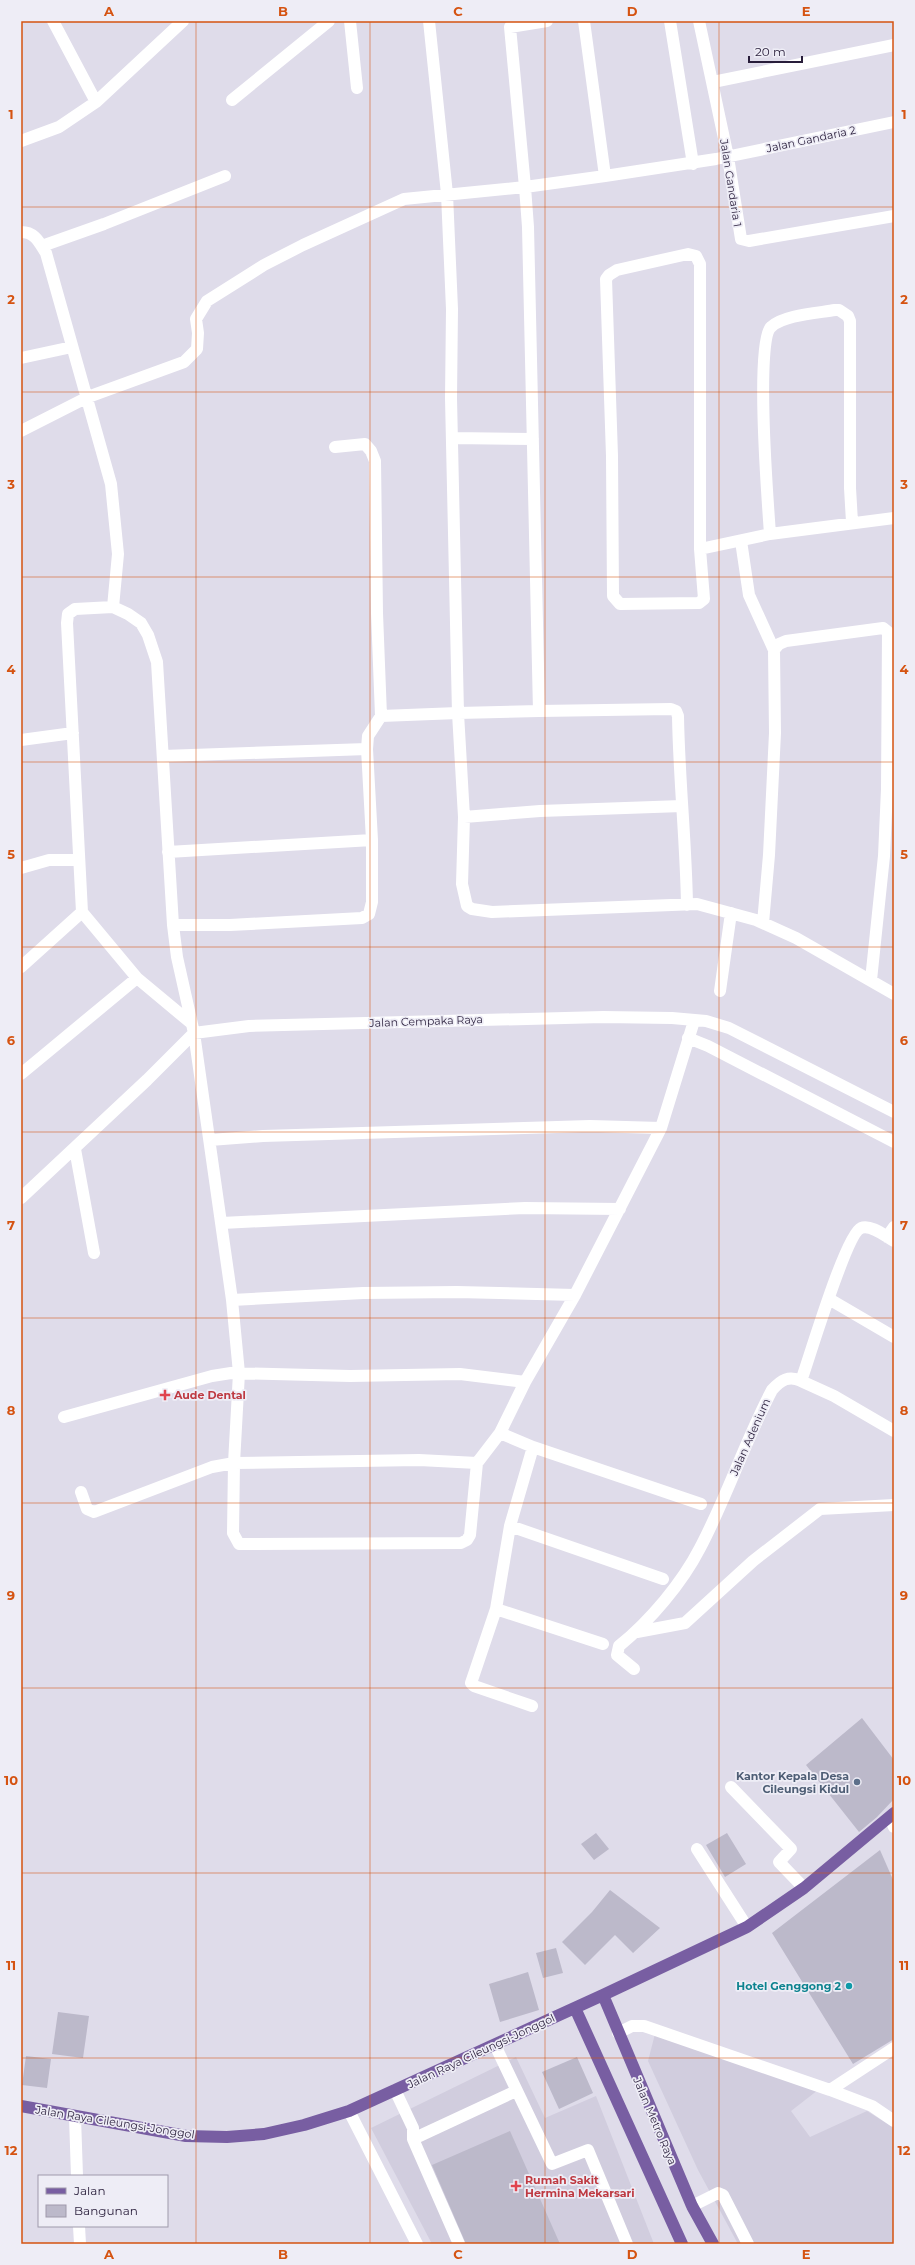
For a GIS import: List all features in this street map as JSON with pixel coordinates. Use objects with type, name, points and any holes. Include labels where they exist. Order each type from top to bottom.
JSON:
[{"type":"main road","name":"Jalan Raya Cileungsi-Jonggol","points":[[21,2106],[186,2136],[228,2137],[264,2134],[304,2125],[349,2111],[575,2008],[746,1927],[804,1888],[893,1819]]},
{"type":"main road","name":"Jalan Metro Raya","points":[[603,1995],[692,2206],[713,2244]]},
{"type":"main road","points":[[575,2008],[682,2244]]},
{"type":"street","points":[[53,21],[96,102]]},
{"type":"street","points":[[22,139],[59,127],[96,102],[183,21]]},
{"type":"street","points":[[232,100],[329,21]]},
{"type":"street","points":[[350,21],[357,88]]},
{"type":"street","points":[[429,21],[447,194],[452,309],[452,438],[458,713],[464,817],[462,884],[467,906],[472,909],[492,912],[692,905],[714,908],[762,923],[802,941],[894,994]]},
{"type":"street","points":[[539,711],[528,227],[509,24],[547,21]]},
{"type":"street","points":[[584,21],[605,176]]},
{"type":"street","points":[[670,21],[699,163]]},
{"type":"street","name":"Jalan Gandaria 1","points":[[699,21],[713,82],[722,158],[739,236],[743,241],[894,216]]},
{"type":"street","points":[[713,82],[894,45]]},
{"type":"street","name":"Jalan Gandaria 2","points":[[21,431],[88,397],[184,362],[196,348],[198,333],[196,319],[200,309],[207,301],[264,265],[363,216],[404,199],[525,186],[699,163],[894,122]]},
{"type":"street","points":[[42,246],[104,224],[225,176]]},
{"type":"street","points":[[21,232],[29,232],[37,238],[47,256],[72,348],[88,397],[111,484],[118,554],[114,607]]},
{"type":"street","points":[[688,254],[696,256],[700,264],[700,548],[705,597],[702,602],[620,604],[615,600],[606,279],[617,270],[688,254]]},
{"type":"street","points":[[770,534],[764,422],[764,368],[767,334],[769,328],[778,321],[835,310],[848,316],[850,321],[850,488],[852,522]]},
{"type":"street","points":[[21,358],[72,348]]},
{"type":"street","points":[[452,438],[533,439]]},
{"type":"street","points":[[172,925],[230,925],[362,918],[369,914],[372,902],[372,840],[367,750],[368,736],[381,716],[377,613],[375,461],[371,451],[365,444],[335,447]]},
{"type":"street","points":[[700,548],[770,534],[852,522],[894,518]]},
{"type":"street","points":[[741,541],[749,595],[774,650],[775,733],[769,855],[762,923]]},
{"type":"street","points":[[192,1028],[137,978],[82,912],[68,614],[75,609],[114,607],[141,623],[154,648],[157,662],[172,925],[192,1028],[210,1140],[232,1300],[235,1373],[231,1463],[233,1533],[239,1544],[461,1543],[467,1540],[470,1535],[477,1463],[500,1433],[525,1382],[575,1295],[620,1210],[661,1128],[698,1042],[700,1021]]},
{"type":"street","points":[[774,650],[779,644],[786,641],[880,628],[888,632],[888,789],[884,856],[871,980]]},
{"type":"street","points":[[381,716],[539,711],[673,709],[678,716],[682,806],[687,871],[692,905]]},
{"type":"street","points":[[21,740],[73,733]]},
{"type":"street","points":[[163,756],[367,750]]},
{"type":"street","points":[[464,817],[540,811],[682,806]]},
{"type":"street","points":[[168,852],[372,840]]},
{"type":"street","points":[[21,868],[49,860],[79,860]]},
{"type":"street","points":[[21,967],[82,912]]},
{"type":"street","points":[[720,991],[731,913]]},
{"type":"street","points":[[21,1074],[137,978]]},
{"type":"street","name":"Jalan Cempaka Raya","points":[[192,1028],[507,1018],[659,1017],[700,1021],[729,1028],[894,1112]]},
{"type":"street","points":[[21,1198],[75,1149],[192,1028]]},
{"type":"street","points":[[698,1042],[894,1142]]},
{"type":"street","points":[[210,1140],[263,1136],[590,1126],[661,1128]]},
{"type":"street","points":[[75,1149],[94,1253]]},
{"type":"street","points":[[222,1223],[525,1208],[620,1210]]},
{"type":"street","points":[[892,1235],[865,1227],[853,1234],[801,1381],[834,1396],[894,1431]]},
{"type":"street","points":[[232,1300],[441,1292],[575,1295]]},
{"type":"street","points":[[829,1299],[894,1337]]},
{"type":"street","points":[[64,1417],[212,1376],[235,1373],[350,1376],[460,1374],[525,1382]]},
{"type":"street","name":"Jalan Adenium","points":[[634,1669],[617,1652],[619,1646],[637,1632],[666,1600],[700,1549],[772,1390],[786,1378],[793,1377],[801,1381]]},
{"type":"street","points":[[500,1433],[528,1445],[701,1504]]},
{"type":"street","points":[[528,1445],[510,1526],[496,1609],[471,1683],[474,1686],[532,1706]]},
{"type":"street","points":[[80,1492],[87,1509],[94,1512],[212,1467],[231,1463],[419,1460],[477,1463]]},
{"type":"street","points":[[637,1632],[685,1623],[753,1561],[820,1509],[894,1504]]},
{"type":"street","points":[[510,1526],[663,1579]]},
{"type":"street","points":[[496,1609],[603,1644]]},
{"type":"street","points":[[731,1787],[791,1850],[779,1862],[804,1888]]},
{"type":"street","points":[[697,1849],[746,1927]]},
{"type":"street","points":[[618,2033],[632,2026],[644,2026],[830,2090],[872,2106],[894,2121]]},
{"type":"street","points":[[495,2044],[552,2164],[588,2150],[626,2244]]},
{"type":"street","points":[[830,2090],[894,2048]]},
{"type":"street","points":[[395,2090],[413,2128],[413,2139],[459,2244]]},
{"type":"street","points":[[413,2139],[516,2091]]},
{"type":"street","points":[[349,2111],[417,2244]]},
{"type":"street","points":[[75,2117],[77,2175]]},
{"type":"street","points":[[692,2206],[718,2193],[723,2195],[748,2244]]},
{"type":"street","points":[[79,2227],[80,2244]]},
{"type":"shaded area","points":[[655,2034],[818,2090],[791,2111],[810,2137],[867,2111],[894,2128],[894,2244],[738,2244],[698,2170],[648,2061]]},
{"type":"shaded area","name":"Rumah Sakit Hermina Mekarsari","points":[[516,2057],[545,2118],[596,2096],[654,2244],[432,2244],[371,2128]]},
{"type":"building","name":"Kantor Kepala Desa Cileungsi Kidul","points":[[862,1718],[894,1760],[894,1799],[877,1817],[859,1832],[806,1765]]},
{"type":"building","points":[[596,1833],[609,1849],[594,1860],[581,1844]]},
{"type":"building","points":[[727,1833],[746,1864],[725,1877],[706,1845]]},
{"type":"building","name":"Hotel Genggong 2","points":[[880,1850],[894,1882],[894,2039],[853,2064],[772,1933]]},
{"type":"building","points":[[610,1890],[660,1928],[633,1953],[615,1935],[585,1965],[562,1942],[592,1912]]},
{"type":"building","points":[[556,1948],[563,1973],[543,1978],[536,1953]]},
{"type":"building","points":[[528,1972],[539,2010],[500,2022],[489,1984]]},
{"type":"building","points":[[58,2012],[89,2016],[83,2058],[52,2054]]},
{"type":"building","points":[[26,2056],[51,2059],[47,2088],[22,2085]]},
{"type":"building","points":[[577,2057],[593,2093],[559,2109],[542,2072]]},
{"type":"building","points":[[510,2131],[560,2244],[466,2244],[432,2165]]},
{"type":"place","name":"Aude Dental","points":[[165,1395]]},
{"type":"place","name":"Kantor Kepala Desa Cileungsi Kidul","points":[[857,1782]]},
{"type":"place","name":"Hotel Genggong 2","points":[[849,1986]]},
{"type":"place","name":"Rumah Sakit Hermina Mekarsari","points":[[516,2186]]}]
